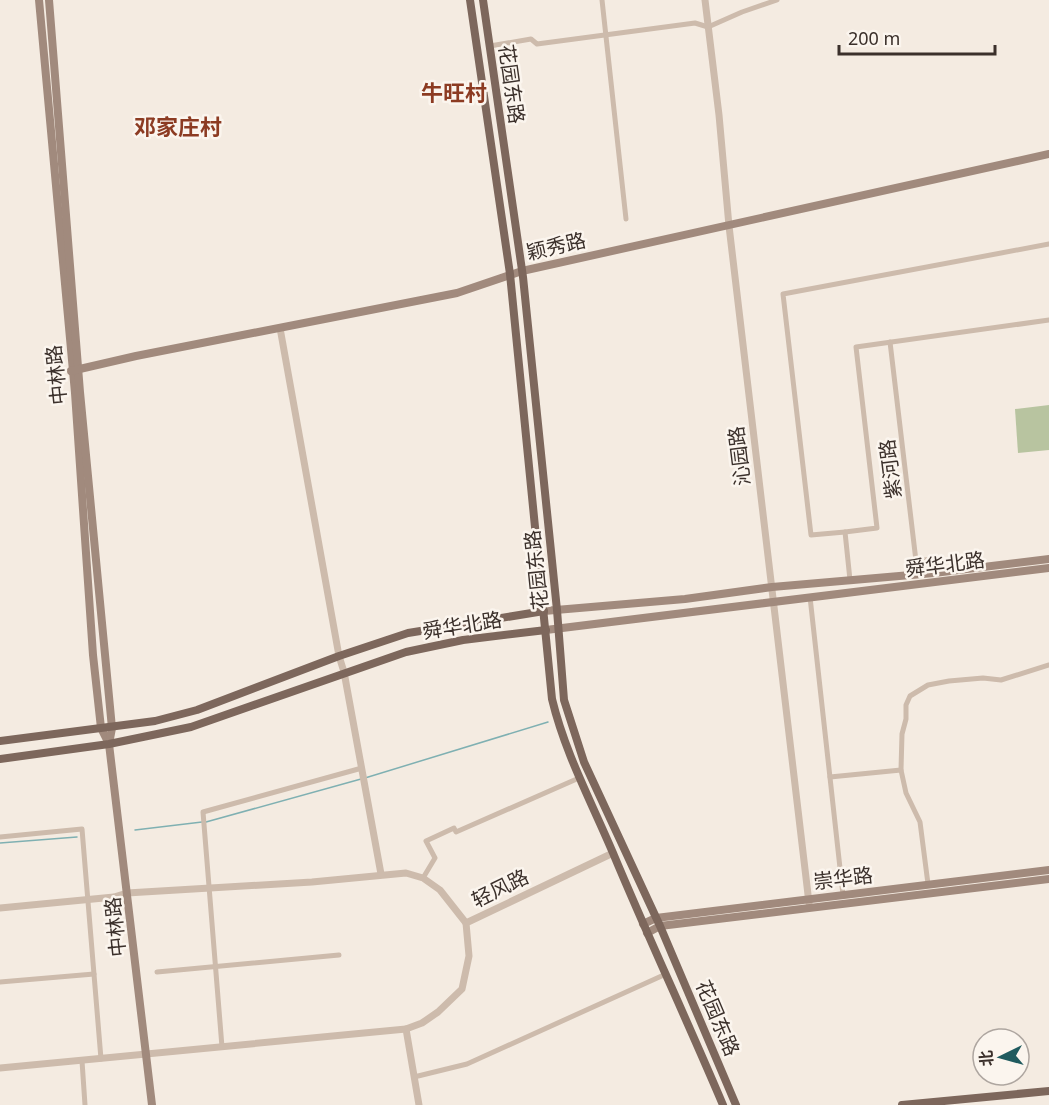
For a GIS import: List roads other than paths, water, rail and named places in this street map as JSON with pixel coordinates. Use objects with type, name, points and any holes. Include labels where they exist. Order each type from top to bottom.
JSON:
[{"type":"main road","name":"中林路","points":[[39,0],[112,728],[109,744],[152,1105]]},
{"type":"main road","name":"中林路","points":[[49,0],[101,728],[109,744]]},
{"type":"main road","name":"花园东路","points":[[470,0],[510,274],[552,699],[558,722],[579,777],[723,1105]]},
{"type":"main road","name":"花园东路","points":[[483,0],[522,271],[557,610],[562,684],[569,720],[584,762],[660,926],[736,1105]]},
{"type":"main road","name":"颖秀路","points":[[75,370],[457,292],[522,271],[1049,154]]},
{"type":"main road","name":"舜华北路","points":[[0,741],[112,728],[155,721],[197,710],[339,656],[408,633],[544,611],[684,599],[772,587],[934,573],[1049,559]]},
{"type":"main road","name":"舜华北路","points":[[0,759],[109,744],[191,727],[344,672],[406,652],[463,639],[1049,568]]},
{"type":"main road","name":"崇华路","points":[[645,928],[656,918],[1049,870]]},
{"type":"main road","name":"崇华路","points":[[645,928],[1049,879]]},
{"type":"main road","points":[[902,1105],[1049,1091]]},
{"type":"street","points":[[602,0],[626,219]]},
{"type":"street","name":"沁园路","points":[[705,0],[729,224],[810,908]]},
{"type":"street","points":[[490,46],[531,39],[537,44],[695,23],[708,27],[777,0]]},
{"type":"street","points":[[1049,244],[783,294],[811,535],[877,528],[855,347],[1049,320]]},
{"type":"street","points":[[280,328],[381,874]]},
{"type":"street","name":"紫河路","points":[[890,342],[916,561],[933,559],[934,573]]},
{"type":"street","points":[[845,532],[850,580]]},
{"type":"street","points":[[810,597],[843,895]]},
{"type":"street","points":[[928,884],[920,822],[906,793],[901,770],[902,734],[906,719],[906,705],[910,696],[928,685],[983,678],[1001,680],[1049,665]]},
{"type":"street","points":[[830,777],[901,770]]},
{"type":"street","points":[[222,1047],[203,812],[363,775]]},
{"type":"street","points":[[423,878],[435,858],[426,841],[454,828],[456,832],[579,777]]},
{"type":"street","points":[[0,837],[82,830],[101,1059]]},
{"type":"street","name":"轻风路","points":[[406,1029],[423,1023],[462,989],[469,956],[466,923],[613,853]]},
{"type":"street","points":[[0,908],[114,897],[127,893],[312,882],[406,873],[423,878],[440,890],[466,923]]},
{"type":"street","points":[[157,972],[339,955]]},
{"type":"street","points":[[0,982],[94,974]]},
{"type":"street","points":[[414,1077],[467,1064],[666,974]]},
{"type":"street","points":[[0,1068],[406,1029],[419,1105]]},
{"type":"street","points":[[82,1061],[85,1105]]},
{"type":"waterway","points":[[365,778],[548,722]]},
{"type":"waterway","points":[[206,822],[361,779]]},
{"type":"waterway","points":[[135,830],[202,822]]},
{"type":"waterway","points":[[0,843],[77,837]]},
{"type":"district","name":"牛旺村","points":[[454,92]]},
{"type":"district","name":"邓家庄村","points":[[178,126]]}]
